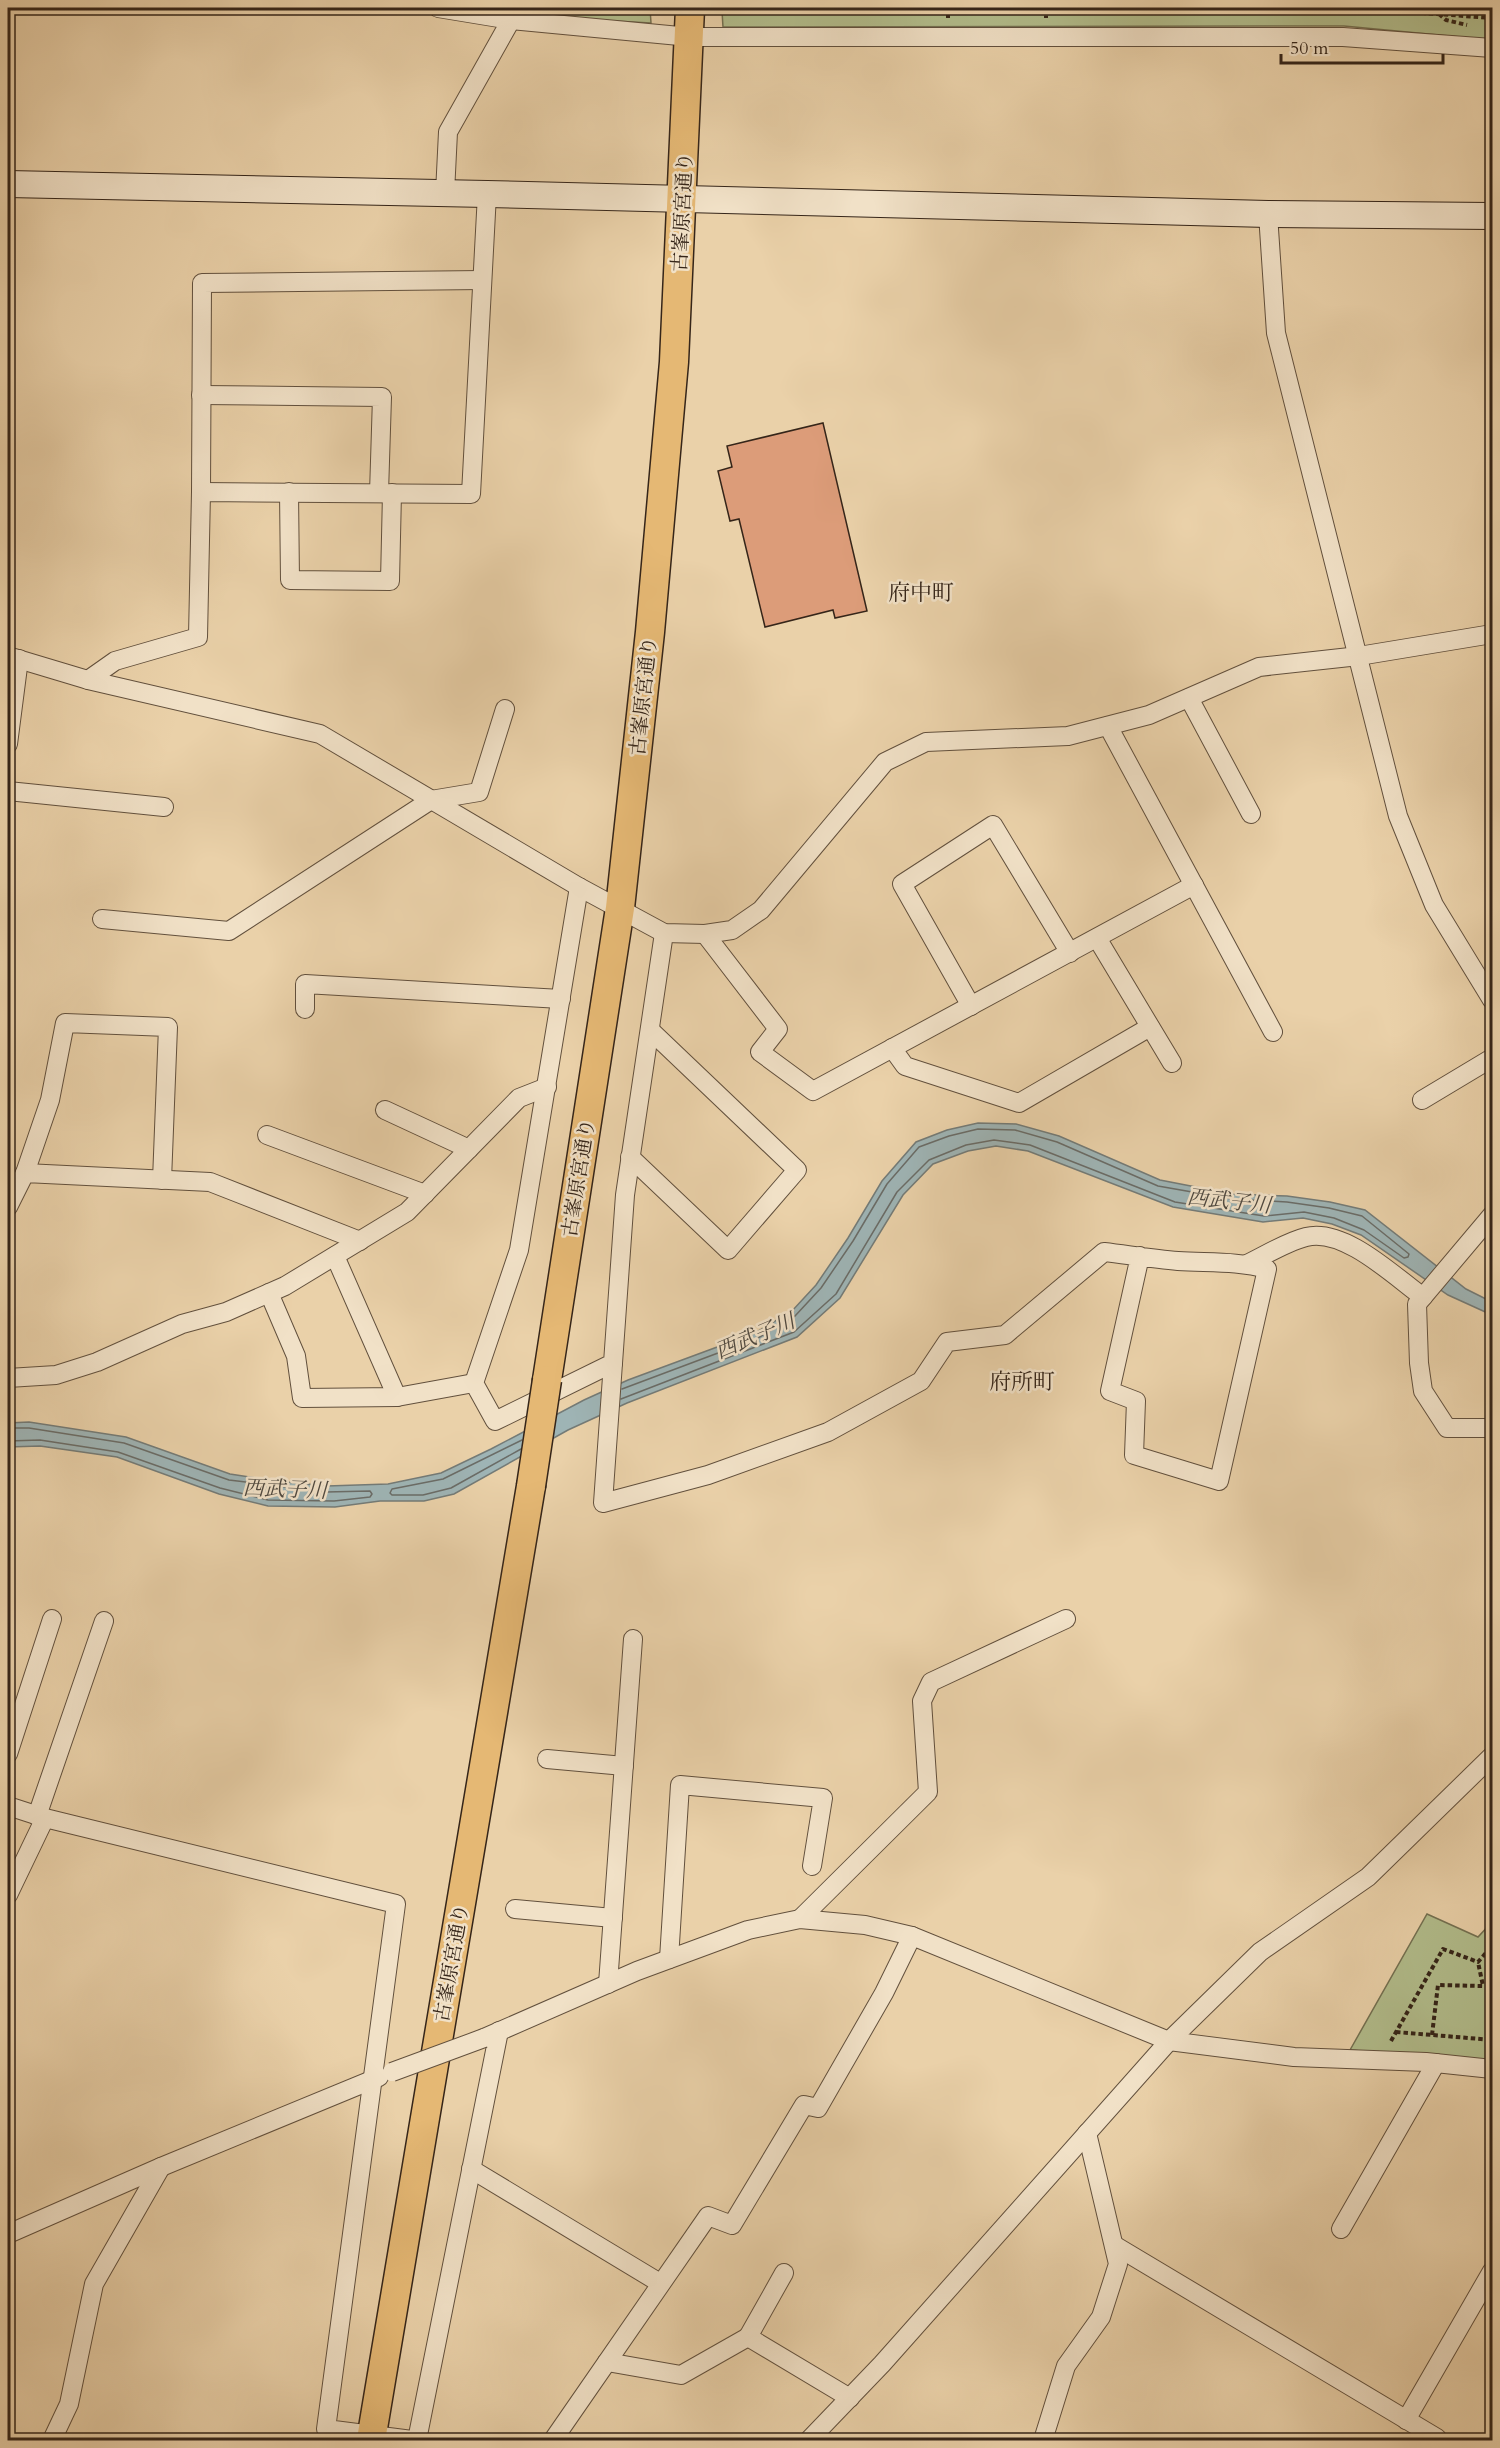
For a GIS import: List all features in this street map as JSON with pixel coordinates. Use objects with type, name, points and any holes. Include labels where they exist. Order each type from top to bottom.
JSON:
[{"type":"main road","name":"古峯原宮通り","points":[[371,2438],[531,1486],[620,908],[662,504],[674,362],[690,24]]},
{"type":"street","points":[[438,8],[511,21],[1343,37],[1492,48]]},
{"type":"street","points":[[444,193],[448,132],[511,21]]},
{"type":"street","points":[[8,184],[1268,214],[1492,216]]},
{"type":"street","points":[[201,492],[471,494],[487,194]]},
{"type":"street","points":[[1268,214],[1276,333],[1398,816],[1434,905],[1492,1000]]},
{"type":"street","points":[[88,680],[115,661],[198,637],[202,283],[482,280]]},
{"type":"street","points":[[201,395],[382,397],[390,581],[290,580],[290,492]]},
{"type":"street","points":[[8,744],[13,658],[88,680],[320,734],[579,887],[664,933],[705,934],[732,930],[761,910],[885,762],[926,742],[1068,736],[1149,716],[1259,667],[1359,657],[1492,634]]},
{"type":"street","points":[[1189,698],[1251,814]]},
{"type":"street","points":[[102,918],[230,931],[431,800],[479,792],[505,709]]},
{"type":"street","points":[[1108,726],[1273,1032]]},
{"type":"street","points":[[8,791],[164,807]]},
{"type":"street","points":[[971,1006],[902,884],[993,825],[1070,953]]},
{"type":"street","points":[[705,934],[778,1029],[760,1052],[813,1091],[1194,885]]},
{"type":"street","points":[[579,887],[519,1250],[474,1383],[495,1421],[614,1363]]},
{"type":"street","points":[[664,933],[625,1195],[603,1503],[708,1475],[828,1432],[921,1381],[947,1342],[1005,1335],[1104,1252],[1177,1260],[1247,1264],[1267,1269],[1219,1481],[1134,1455],[1136,1401],[1110,1391],[1140,1256]]},
{"type":"street","points":[[1097,938],[1172,1063]]},
{"type":"street","points":[[305,1010],[305,984],[561,999]]},
{"type":"street","points":[[8,1207],[25,1173],[50,1100],[65,1023],[168,1027],[162,1180]]},
{"type":"street","points":[[892,1048],[905,1066],[1019,1103],[1150,1027]]},
{"type":"street","points":[[630,1157],[728,1250],[797,1170],[650,1030]]},
{"type":"street","points":[[1422,1100],[1492,1058]]},
{"type":"street","points":[[8,1378],[56,1375],[97,1362],[182,1324],[226,1312],[285,1286],[407,1212],[519,1098],[547,1088]]},
{"type":"street","points":[[385,1110],[469,1149]]},
{"type":"street","points":[[267,1135],[425,1194]]},
{"type":"street","points":[[25,1173],[210,1182],[360,1241]]},
{"type":"street","points":[[1492,1215],[1417,1304],[1423,1391],[1447,1428],[1492,1428]]},
{"type":"street","points":[[1247,1264],[1307,1237],[1321,1236],[1351,1244],[1423,1297]]},
{"type":"street","points":[[334,1256],[397,1397]]},
{"type":"street","points":[[270,1293],[296,1356],[302,1398],[397,1397],[474,1383]]},
{"type":"street","points":[[8,1754],[52,1619]]},
{"type":"street","points":[[800,1919],[928,1792],[922,1701],[931,1682],[1066,1619]]},
{"type":"street","points":[[8,1895],[41,1817],[104,1621]]},
{"type":"street","points":[[608,1984],[633,1639]]},
{"type":"street","points":[[809,2440],[850,2398],[1076,2148],[1169,2041],[1260,1952],[1368,1877],[1492,1756]]},
{"type":"street","points":[[547,1759],[624,1766]]},
{"type":"street","points":[[669,1959],[681,1785],[823,1798],[812,1866]]},
{"type":"street","points":[[8,1806],[41,1817],[396,1904],[325,2434],[414,2440],[471,2169],[492,2035]]},
{"type":"street","points":[[515,1909],[613,1918]]},
{"type":"street","points":[[8,2234],[161,2167],[392,2072],[492,2035],[669,1959],[748,1930],[800,1919],[865,1925],[912,1936],[1169,2041],[1294,2057],[1436,2063],[1492,2069]]},
{"type":"street","points":[[553,2440],[708,2216],[732,2224],[804,2105],[818,2108],[884,1993],[912,1936]]},
{"type":"street","points":[[1341,2229],[1436,2063]]},
{"type":"street","points":[[1043,2440],[1066,2366],[1101,2317],[1118,2264],[1087,2133]]},
{"type":"street","points":[[52,2440],[69,2404],[93,2284],[161,2167]]},
{"type":"street","points":[[471,2169],[660,2283]]},
{"type":"street","points":[[1114,2245],[1437,2438],[1436,2440]]},
{"type":"street","points":[[1406,2420],[1492,2271]]},
{"type":"street","points":[[607,2362],[681,2375],[748,2337],[784,2273]]},
{"type":"street","points":[[748,2337],[850,2398]]},
{"type":"path","points":[[1353,9],[1492,18]]},
{"type":"path","points":[[1438,13],[1446,20],[1473,26]]},
{"type":"path","points":[[1478,1962],[1492,1946]]},
{"type":"path","points":[[1380,2060],[1443,1949],[1478,1962]]},
{"type":"path","points":[[1432,2035],[1438,1985],[1483,1986],[1478,1962]]},
{"type":"path","points":[[1396,2032],[1492,2040]]},
{"type":"green space","points":[[492,8],[650,8],[651,23],[577,19]]},
{"type":"green space","points":[[668,8],[1492,8],[1492,40],[1344,26],[723,27],[722,11]]},
{"type":"green space","points":[[1427,1914],[1478,1937],[1492,1922],[1492,2062],[1350,2050]]},
{"type":"water","name":"西武子川","points":[[978,1123],[1016,1124],[1059,1136],[1160,1180],[1232,1194],[1287,1196],[1365,1210],[1466,1289],[1492,1302],[1492,1315],[1448,1295],[1361,1235],[1332,1224],[1303,1218],[1263,1222],[1173,1207],[1028,1151],[996,1146],[968,1151],[933,1164],[903,1195],[840,1298],[797,1337],[627,1403],[568,1430],[454,1494],[424,1501],[380,1501],[335,1507],[268,1506],[219,1494],[117,1457],[40,1446],[8,1447],[8,1423],[29,1422],[126,1437],[230,1474],[276,1481],[327,1486],[388,1484],[441,1473],[584,1400],[628,1380],[755,1333],[792,1311],[816,1285],[848,1238],[882,1181],[916,1142],[947,1130]]},
{"type":"building","points":[[823,423],[867,611],[835,618],[833,610],[765,627],[739,519],[730,521],[718,471],[732,467],[727,446]]},
{"type":"district","name":"府中町","points":[[921,592]]},
{"type":"district","name":"府所町","points":[[1022,1381]]}]
